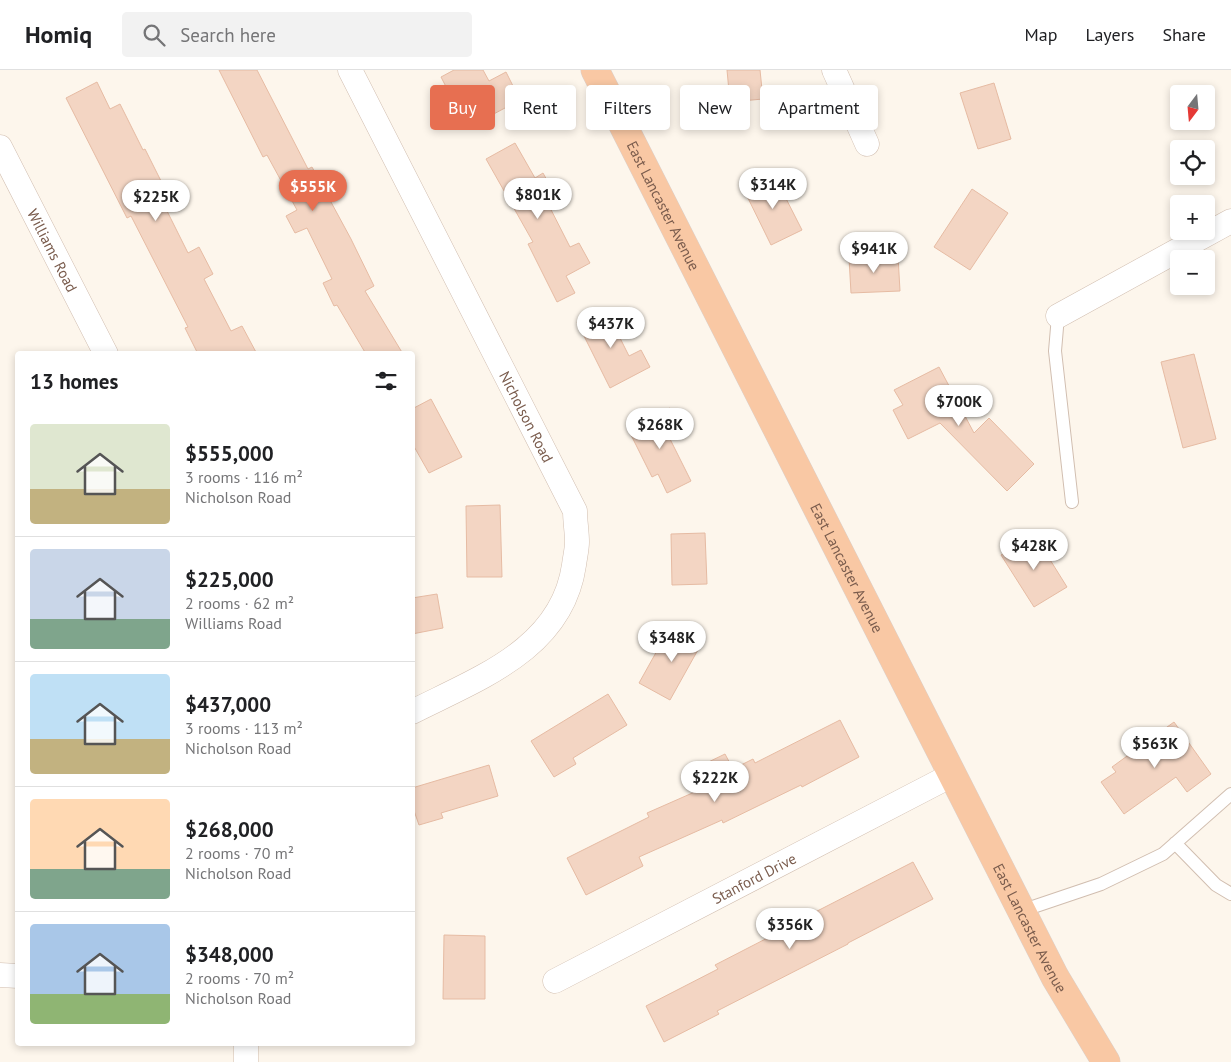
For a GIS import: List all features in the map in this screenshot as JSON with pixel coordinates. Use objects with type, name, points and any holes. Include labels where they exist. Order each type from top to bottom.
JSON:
[{"type":"highway","name":"East Lancaster Avenue","points":[[595,70],[1021,911],[1055,977],[1106,1062]]},
{"type":"street","name":"Nicholson Road","points":[[350,70],[575,511],[577,543],[572,581],[558,613],[540,636],[501,667],[415,710]]},
{"type":"street","points":[[834,70],[868,144]]},
{"type":"street","name":"Williams Road","points":[[0,147],[104,351]]},
{"type":"street","points":[[1058,316],[1231,221]]},
{"type":"street","name":"Stanford Drive","points":[[555,981],[952,775]]},
{"type":"street","points":[[0,976],[15,976]]},
{"type":"street","points":[[246,1046],[246,1062]]},
{"type":"lane","points":[[1058,316],[1055,351],[1072,502]]},
{"type":"lane","points":[[1021,911],[1100,884],[1164,854],[1231,794]]},
{"type":"lane","points":[[1175,843],[1216,885],[1231,894]]},
{"type":"building","points":[[219,70],[257,70],[308,169],[312,167],[351,239],[374,286],[365,291],[401,351],[364,351],[337,305],[334,306],[323,283],[332,279],[307,228],[295,233],[286,216],[297,210],[267,155],[263,157]]},
{"type":"building","points":[[454,70],[483,70],[489,81],[506,72],[512,85],[505,85],[505,108],[495,113],[495,85],[445,85],[441,77]]},
{"type":"building","points":[[727,70],[760,70],[762,85],[760,85],[760,99],[750,100],[750,85],[728,85]]},
{"type":"building","points":[[97,82],[110,109],[120,104],[169,197],[162,201],[188,253],[199,247],[213,274],[204,279],[231,331],[242,326],[255,351],[196,351],[185,328],[188,327],[131,216],[127,218],[66,98]]},
{"type":"building","points":[[994,83],[1011,139],[978,149],[960,93]]},
{"type":"building","points":[[515,143],[535,178],[543,173],[553,191],[544,196],[570,247],[579,243],[590,263],[566,276],[575,293],[557,302],[528,244],[533,242],[486,159]]},
{"type":"building","points":[[774,175],[802,230],[771,245],[744,190]]},
{"type":"building","points":[[972,189],[1008,213],[970,270],[934,247]]},
{"type":"building","points":[[898,256],[900,291],[851,293],[849,258]]},
{"type":"building","points":[[605,308],[629,356],[641,350],[650,367],[610,388],[577,322]]},
{"type":"building","points":[[1194,354],[1216,439],[1183,448],[1161,362]]},
{"type":"building","points":[[939,367],[974,433],[989,418],[1034,464],[1007,491],[940,423],[908,439],[893,410],[903,405],[894,390]]},
{"type":"building","points":[[431,399],[462,457],[429,473],[415,448],[415,407]]},
{"type":"building","points":[[670,408],[678,426],[666,431],[691,481],[667,493],[658,474],[652,477],[628,429]]},
{"type":"building","points":[[500,505],[502,577],[467,577],[466,506]]},
{"type":"building","points":[[705,533],[707,584],[672,585],[671,534]]},
{"type":"building","points":[[1034,534],[1067,587],[1034,607],[1001,555]]},
{"type":"building","points":[[437,594],[443,628],[415,633],[415,598]]},
{"type":"building","points":[[678,624],[704,639],[670,700],[639,683],[658,649],[663,651]]},
{"type":"building","points":[[608,694],[627,725],[573,758],[576,764],[554,777],[531,741]]},
{"type":"building","points":[[840,720],[859,757],[802,787],[801,785],[723,823],[722,820],[639,857],[643,866],[586,895],[567,858],[649,817],[647,813],[706,787],[696,768],[725,754],[733,769],[753,759],[755,763]]},
{"type":"building","points":[[1174,722],[1211,774],[1187,792],[1176,777],[1124,814],[1101,782],[1116,772],[1112,767]]},
{"type":"building","points":[[489,765],[498,796],[441,813],[443,818],[419,825],[415,814],[415,787]]},
{"type":"building","points":[[913,862],[933,899],[717,1011],[719,1014],[664,1042],[646,1006],[718,969],[715,965]]},
{"type":"building","points":[[444,935],[485,936],[485,999],[443,999]]}]
